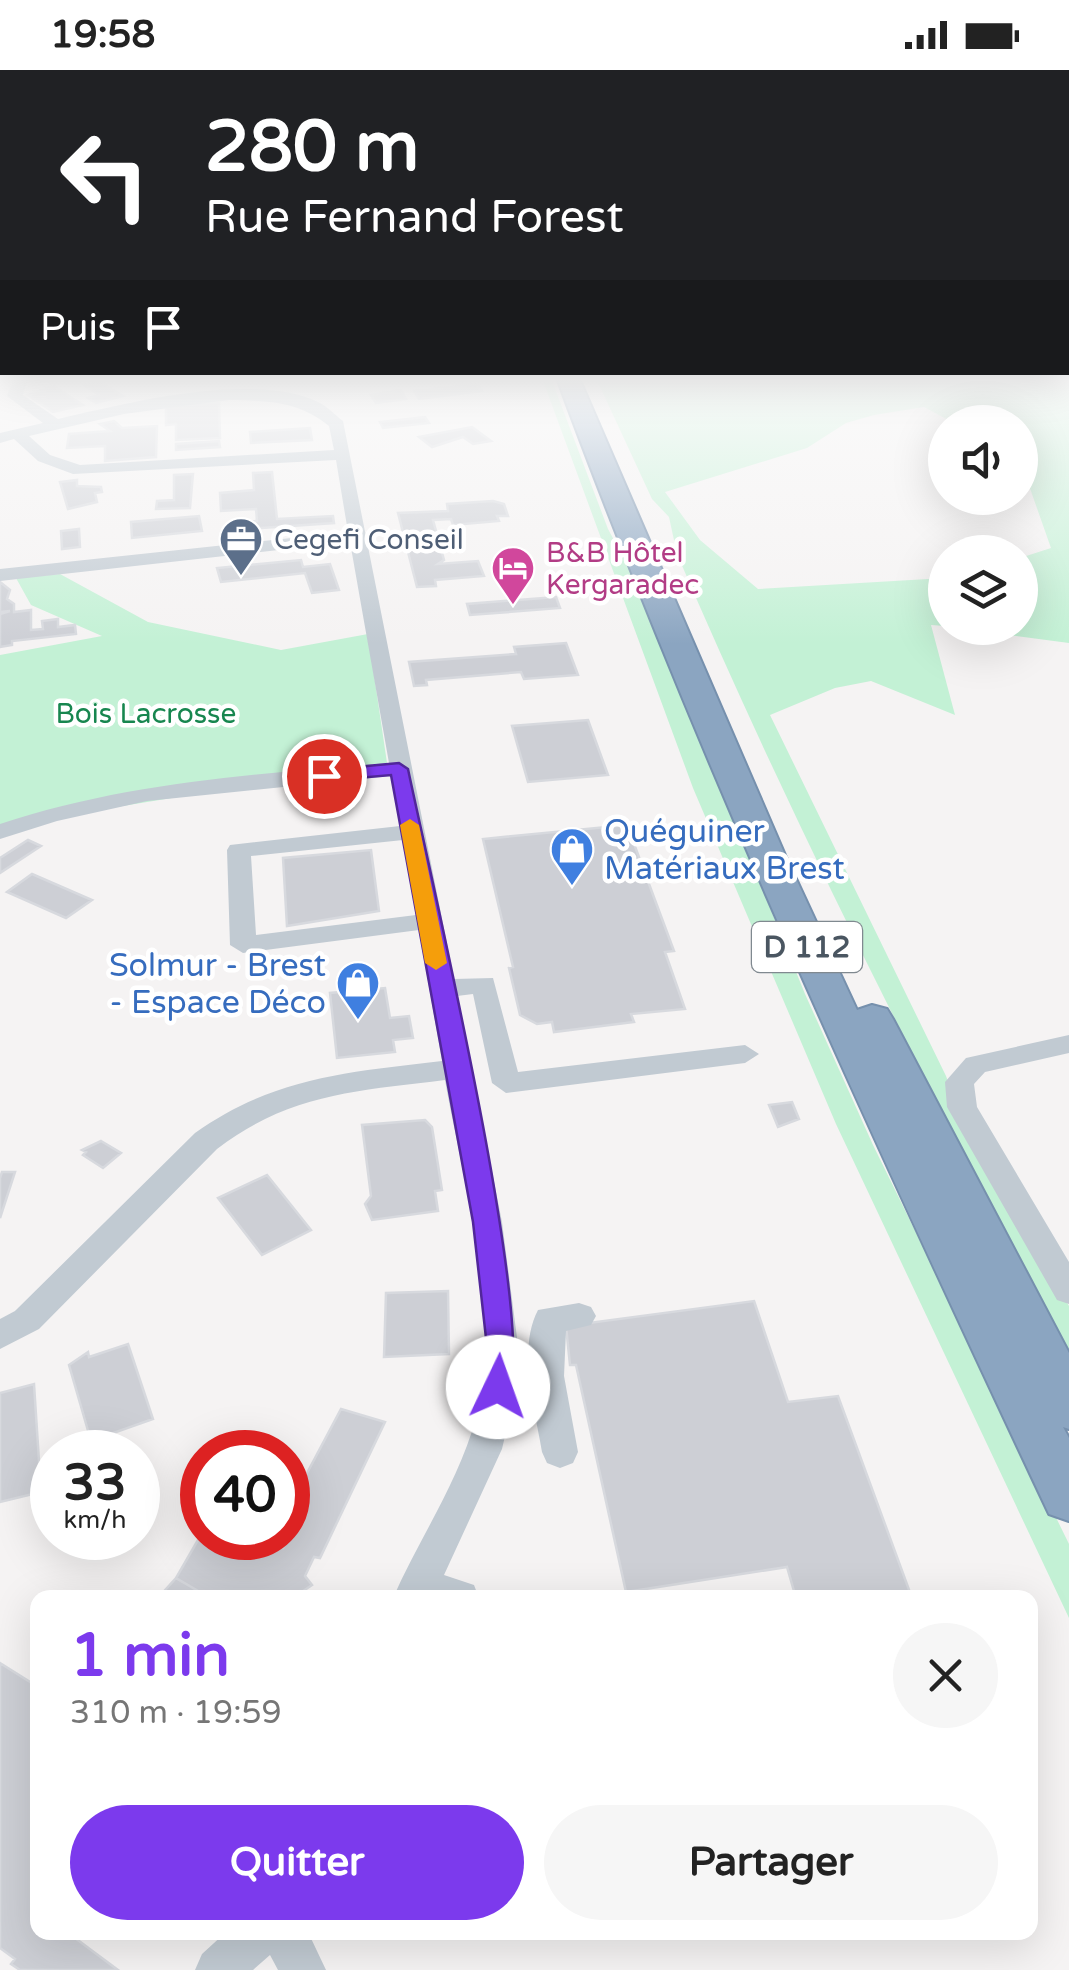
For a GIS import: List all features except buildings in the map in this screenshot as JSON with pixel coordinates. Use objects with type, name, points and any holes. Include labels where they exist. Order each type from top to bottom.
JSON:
[{"type":"highway","name":"D 112","points":[[607,467],[766,856],[874,1095],[1069,1496]]},
{"type":"highway","name":"D 112","points":[[613,467],[898,1074],[1069,1406]]},
{"type":"street","points":[[69,467],[79,470],[137,467]]},
{"type":"street","points":[[344,467],[369,548],[399,769],[486,1222],[502,1356],[493,1418],[470,1485],[416,1590]]},
{"type":"street","points":[[0,575],[369,548]]},
{"type":"street","points":[[0,832],[58,810],[149,790],[399,769]]},
{"type":"street","points":[[411,832],[239,850],[244,945],[428,921]]},
{"type":"street","points":[[441,989],[484,984],[506,1083],[745,1054]]},
{"type":"street","points":[[1069,1044],[976,1065],[959,1082],[962,1107],[1069,1291]]},
{"type":"street","points":[[0,1335],[27,1320],[206,1141],[229,1124],[316,1086],[456,1069]]},
{"type":"street","points":[[560,1452],[548,1376],[550,1319],[578,1316]]},
{"type":"street","points":[[218,1970],[253,1940]]},
{"type":"street","points":[[288,1940],[304,1970]]},
{"type":"green space","points":[[575,467],[584,467],[608,529],[641,590],[805,994],[873,1145],[1069,1544],[1069,1618],[836,1124],[693,788]]},
{"type":"green space","points":[[637,467],[747,467],[665,492],[700,540],[758,589],[928,579],[928,645],[936,645],[955,715],[871,681],[835,688],[770,715],[946,1076],[965,1129],[1069,1306],[1069,1350],[913,1056],[815,857],[677,554],[669,517],[652,499]]},
{"type":"green space","points":[[1038,467],[1069,467],[1069,643],[1038,639],[1038,552],[1051,548],[1038,511]]},
{"type":"green space","name":"Bois Lacrosse","points":[[60,574],[148,622],[281,650],[368,634],[387,763],[0,826],[0,655],[102,636],[31,605],[16,578]]},
{"type":"slow traffic","points":[[410,825],[436,963]]},
{"type":"place","name":"Cegefi Conseil","points":[[241,577]]},
{"type":"place","name":"B&B Hôtel Kergaradec","points":[[513,606]]},
{"type":"place","name":"Quéguiner Matériaux Brest","points":[[572,887]]},
{"type":"place","name":"Solmur - Brest - Espace Déco","points":[[358,1021]]},
{"type":"route","points":[[324,776],[399,769],[486,1222],[502,1356],[498,1387]]}]
